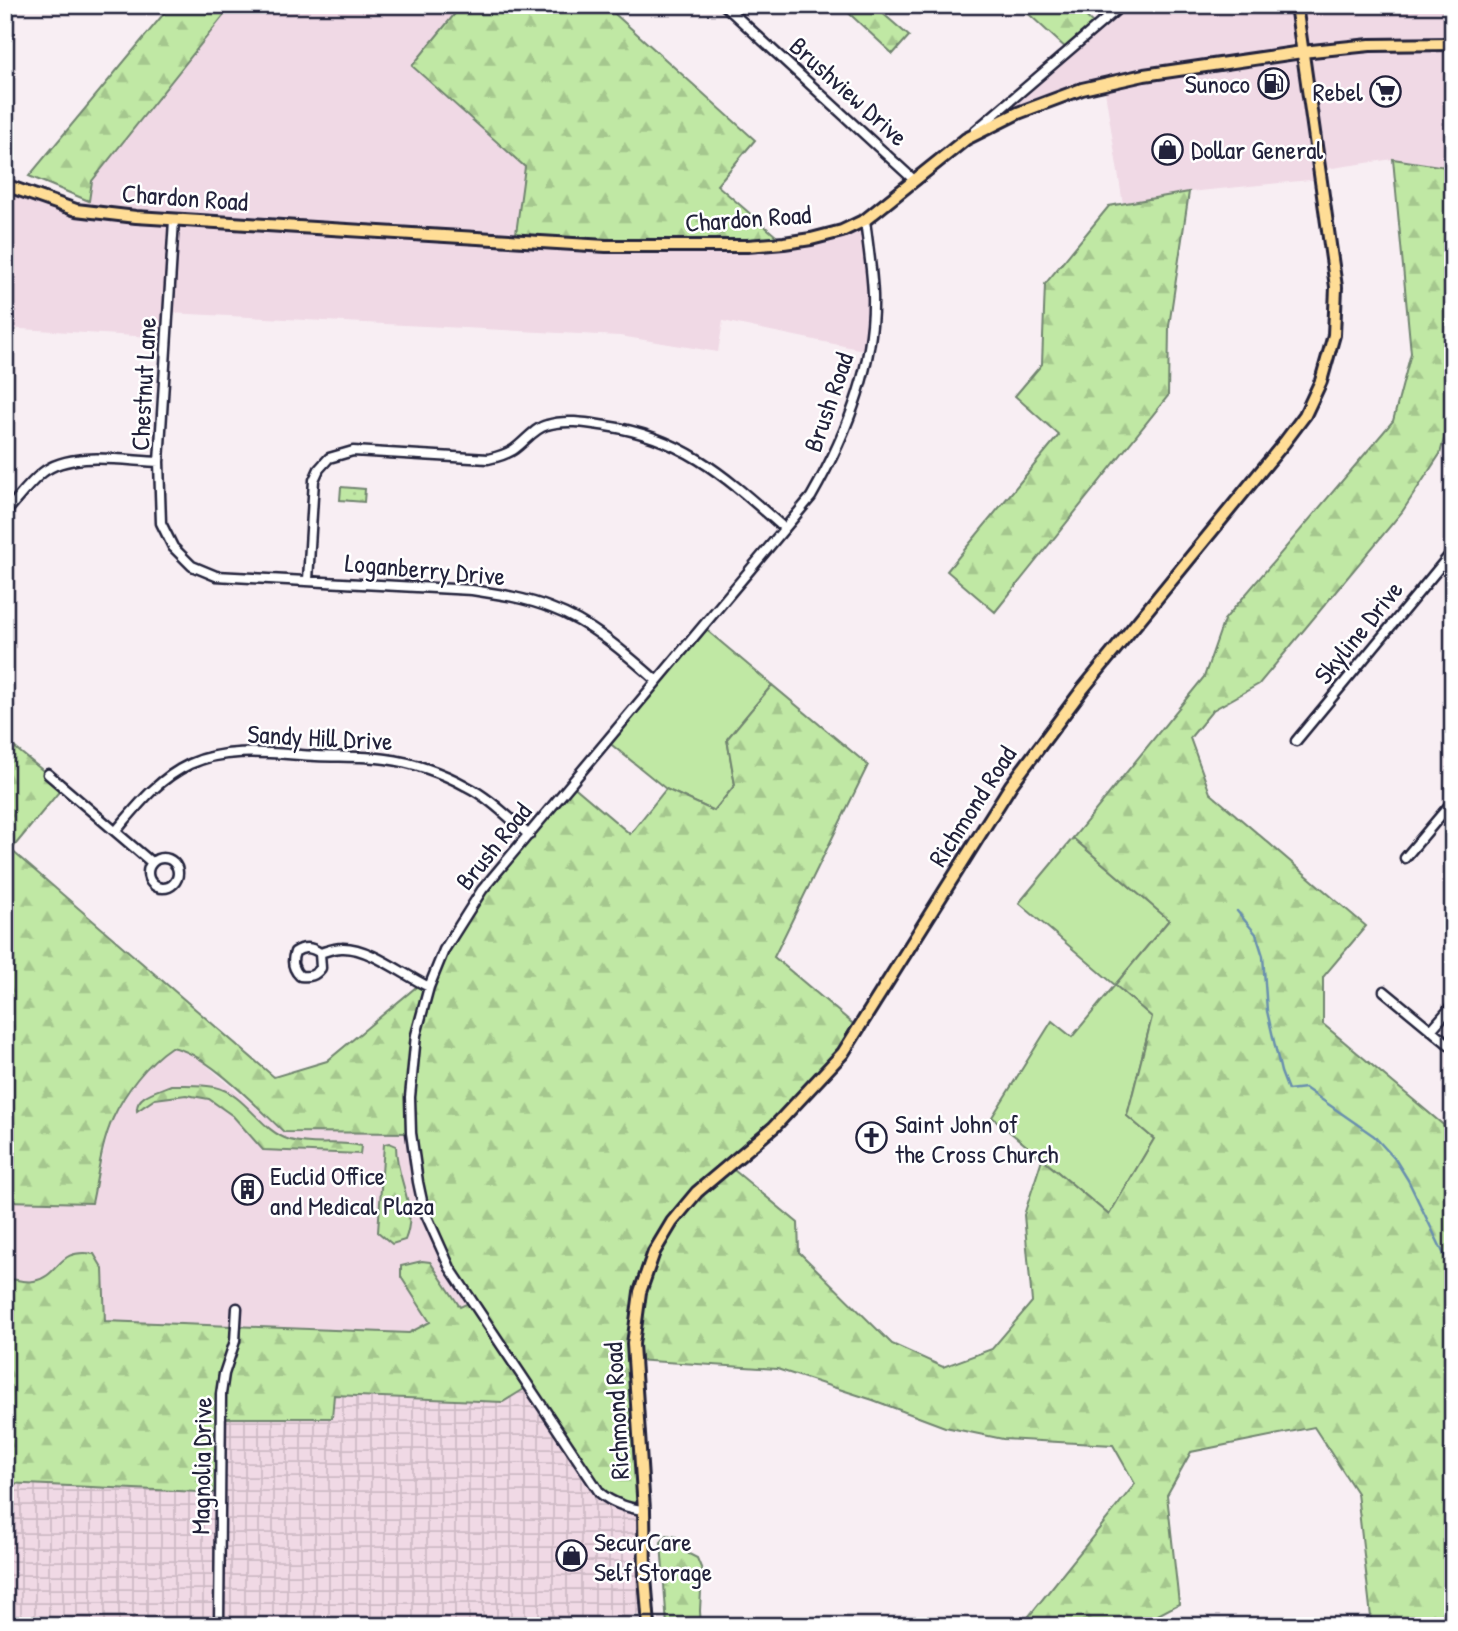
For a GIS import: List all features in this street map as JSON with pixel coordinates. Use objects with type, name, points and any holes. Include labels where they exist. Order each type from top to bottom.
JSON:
[{"type":"main road","name":"Richmond Road","points":[[649,1626],[633,1344],[640,1292],[654,1252],[672,1222],[697,1192],[774,1126],[843,1053],[1011,785],[1082,690],[1284,443],[1305,415],[1321,381],[1334,335],[1335,287],[1296,5]]},
{"type":"main road","name":"Chardon Road","points":[[5,185],[76,209],[174,220],[618,246],[783,243],[821,237],[865,220],[966,139],[1018,113],[1082,89],[1144,75],[1302,52],[1370,45],[1453,44]]},
{"type":"street","name":"Brushview Drive","points":[[724,5],[915,180]]},
{"type":"street","points":[[966,139],[1122,5]]},
{"type":"street","name":"Chestnut Lane","points":[[173,547],[161,523],[159,462],[174,220]]},
{"type":"street","name":"Brush Road","points":[[644,1510],[626,1508],[600,1493],[450,1268],[424,1210],[411,1133],[410,1097],[416,1035],[429,987],[444,950],[482,890],[811,497],[834,457],[854,406],[872,330],[873,294],[865,220]]},
{"type":"street","points":[[309,580],[314,480],[329,458],[353,451],[488,459],[515,449],[544,425],[562,422],[622,428],[686,451],[718,471],[785,528]]},
{"type":"street","points":[[5,513],[44,471],[64,461],[87,459],[159,462]]},
{"type":"street","name":"Loganberry Drive","points":[[173,547],[192,566],[216,576],[472,590],[512,596],[552,608],[583,624],[618,646],[657,681]]},
{"type":"street","name":"Skyline Drive","points":[[1296,741],[1453,551]]},
{"type":"street","name":"Sandy Hill Drive","points":[[116,831],[151,790],[166,778],[217,754],[243,753],[387,759],[424,768],[466,785],[489,800],[529,835]]},
{"type":"street","points":[[48,774],[151,862]]},
{"type":"street","points":[[1405,858],[1453,801]]},
{"type":"street","points":[[320,953],[340,948],[365,953],[429,987]]},
{"type":"street","points":[[1384,992],[1453,1048]]},
{"type":"street","points":[[1431,1030],[1453,1004]]},
{"type":"street","name":"Magnolia Drive","points":[[219,1626],[222,1530],[219,1458],[221,1394],[224,1374],[235,1341],[237,1308]]},
{"type":"shaded area","points":[[232,5],[462,5],[412,66],[525,167],[784,243],[865,220],[873,294],[868,351],[723,321],[718,352],[620,336],[169,313],[167,338],[5,328],[5,189],[73,213],[90,194],[92,181]]},
{"type":"shaded area","points":[[1122,5],[1453,5],[1453,168],[1393,159],[1319,170],[1320,179],[1189,192],[1123,204],[1104,85],[966,139]]},
{"type":"shaded area","points":[[171,1047],[184,1048],[194,1054],[284,1132],[411,1133],[472,1302],[409,1333],[105,1321],[5,1285],[5,1201],[92,1203],[113,1118],[134,1084],[159,1055]]},
{"type":"shaded area","points":[[529,1386],[644,1510],[648,1613],[575,1626],[5,1626],[5,1483],[220,1493],[220,1418],[331,1418],[334,1395],[503,1402]]},
{"type":"shaded area","points":[[629,1617],[632,1626],[575,1626]]},
{"type":"green space","points":[[171,5],[232,5],[92,181],[89,201],[29,176]]},
{"type":"green space","points":[[462,5],[605,5],[755,140],[717,185],[784,243],[515,241],[525,167],[412,66]]},
{"type":"green space","points":[[840,5],[884,5],[880,11],[909,36],[893,54]]},
{"type":"green space","points":[[1019,5],[1074,5],[1097,27],[1069,51]]},
{"type":"green space","points":[[1393,159],[1453,168],[1453,405],[1440,454],[1402,512],[1259,684],[1213,710],[1190,738],[1210,793],[1366,926],[1323,977],[1323,1024],[1453,1133],[1453,1571],[1450,1573],[1453,1626],[1372,1626],[1357,1493],[1314,1427],[1191,1452],[1167,1495],[1179,1604],[1137,1626],[1021,1626],[1135,1484],[1113,1445],[1003,1439],[945,1427],[777,1369],[634,1360],[644,1510],[608,1500],[529,1386],[503,1402],[334,1395],[332,1418],[221,1418],[220,1493],[5,1483],[5,1278],[34,1281],[49,1274],[65,1258],[82,1253],[94,1254],[103,1269],[105,1321],[409,1333],[430,1322],[401,1277],[401,1266],[422,1261],[430,1262],[460,1307],[471,1302],[424,1210],[411,1133],[284,1132],[246,1095],[215,1070],[185,1051],[171,1047],[145,1070],[118,1108],[105,1138],[92,1203],[5,1201],[5,761],[14,747],[63,787],[11,850],[274,1077],[327,1061],[421,983],[429,986],[459,923],[571,784],[630,834],[666,789],[714,811],[735,785],[727,739],[772,685],[868,765],[774,957],[858,1028],[845,1048],[729,1166],[798,1223],[799,1252],[892,1344],[943,1367],[992,1349],[1032,1302],[1024,1215],[1042,1159],[1109,1215],[1154,1139],[1127,1116],[1152,1017],[1115,985],[1169,920],[1073,838],[1204,677],[1224,620],[1393,421],[1411,353]]},
{"type":"green space","points":[[1189,192],[1169,326],[1168,396],[995,612],[947,571],[1059,435],[1015,396],[1042,364],[1045,284],[1109,206]]},
{"type":"green space","points":[[341,487],[365,489],[364,502],[340,500]]},
{"type":"green space","points":[[703,627],[772,685],[727,739],[735,785],[714,811],[666,789],[607,741]]},
{"type":"green space","points":[[1073,838],[1169,920],[1115,985],[1019,903]]},
{"type":"green space","points":[[1115,985],[1152,1017],[1127,1116],[1154,1139],[1109,1215],[992,1117],[1052,1021],[1072,1037]]},
{"type":"green space","points":[[171,1085],[204,1085],[226,1091],[279,1135],[299,1142],[361,1146],[360,1154],[263,1150],[233,1116],[209,1099],[186,1095],[155,1099],[137,1111],[143,1097]]},
{"type":"green space","points":[[384,1144],[396,1146],[410,1216],[405,1240],[392,1244],[378,1232]]},
{"type":"green space","points":[[667,1535],[676,1537],[685,1552],[697,1558],[702,1570],[701,1626],[667,1626],[661,1542]]},
{"type":"waterway","points":[[1237,911],[1256,934],[1263,956],[1267,1011],[1281,1072],[1288,1090],[1305,1088],[1374,1136],[1395,1159],[1453,1273]]},
{"type":"place","name":"Sunoco","points":[[1273,83]]},
{"type":"place","name":"Rebel","points":[[1386,91]]},
{"type":"place","name":"Dollar General","points":[[1168,149]]},
{"type":"place","name":"Saint John of the Cross Church","points":[[872,1138]]},
{"type":"place","name":"Euclid Office and Medical Plaza","points":[[247,1190]]},
{"type":"place","name":"SecurCare Self Storage","points":[[571,1556]]}]
